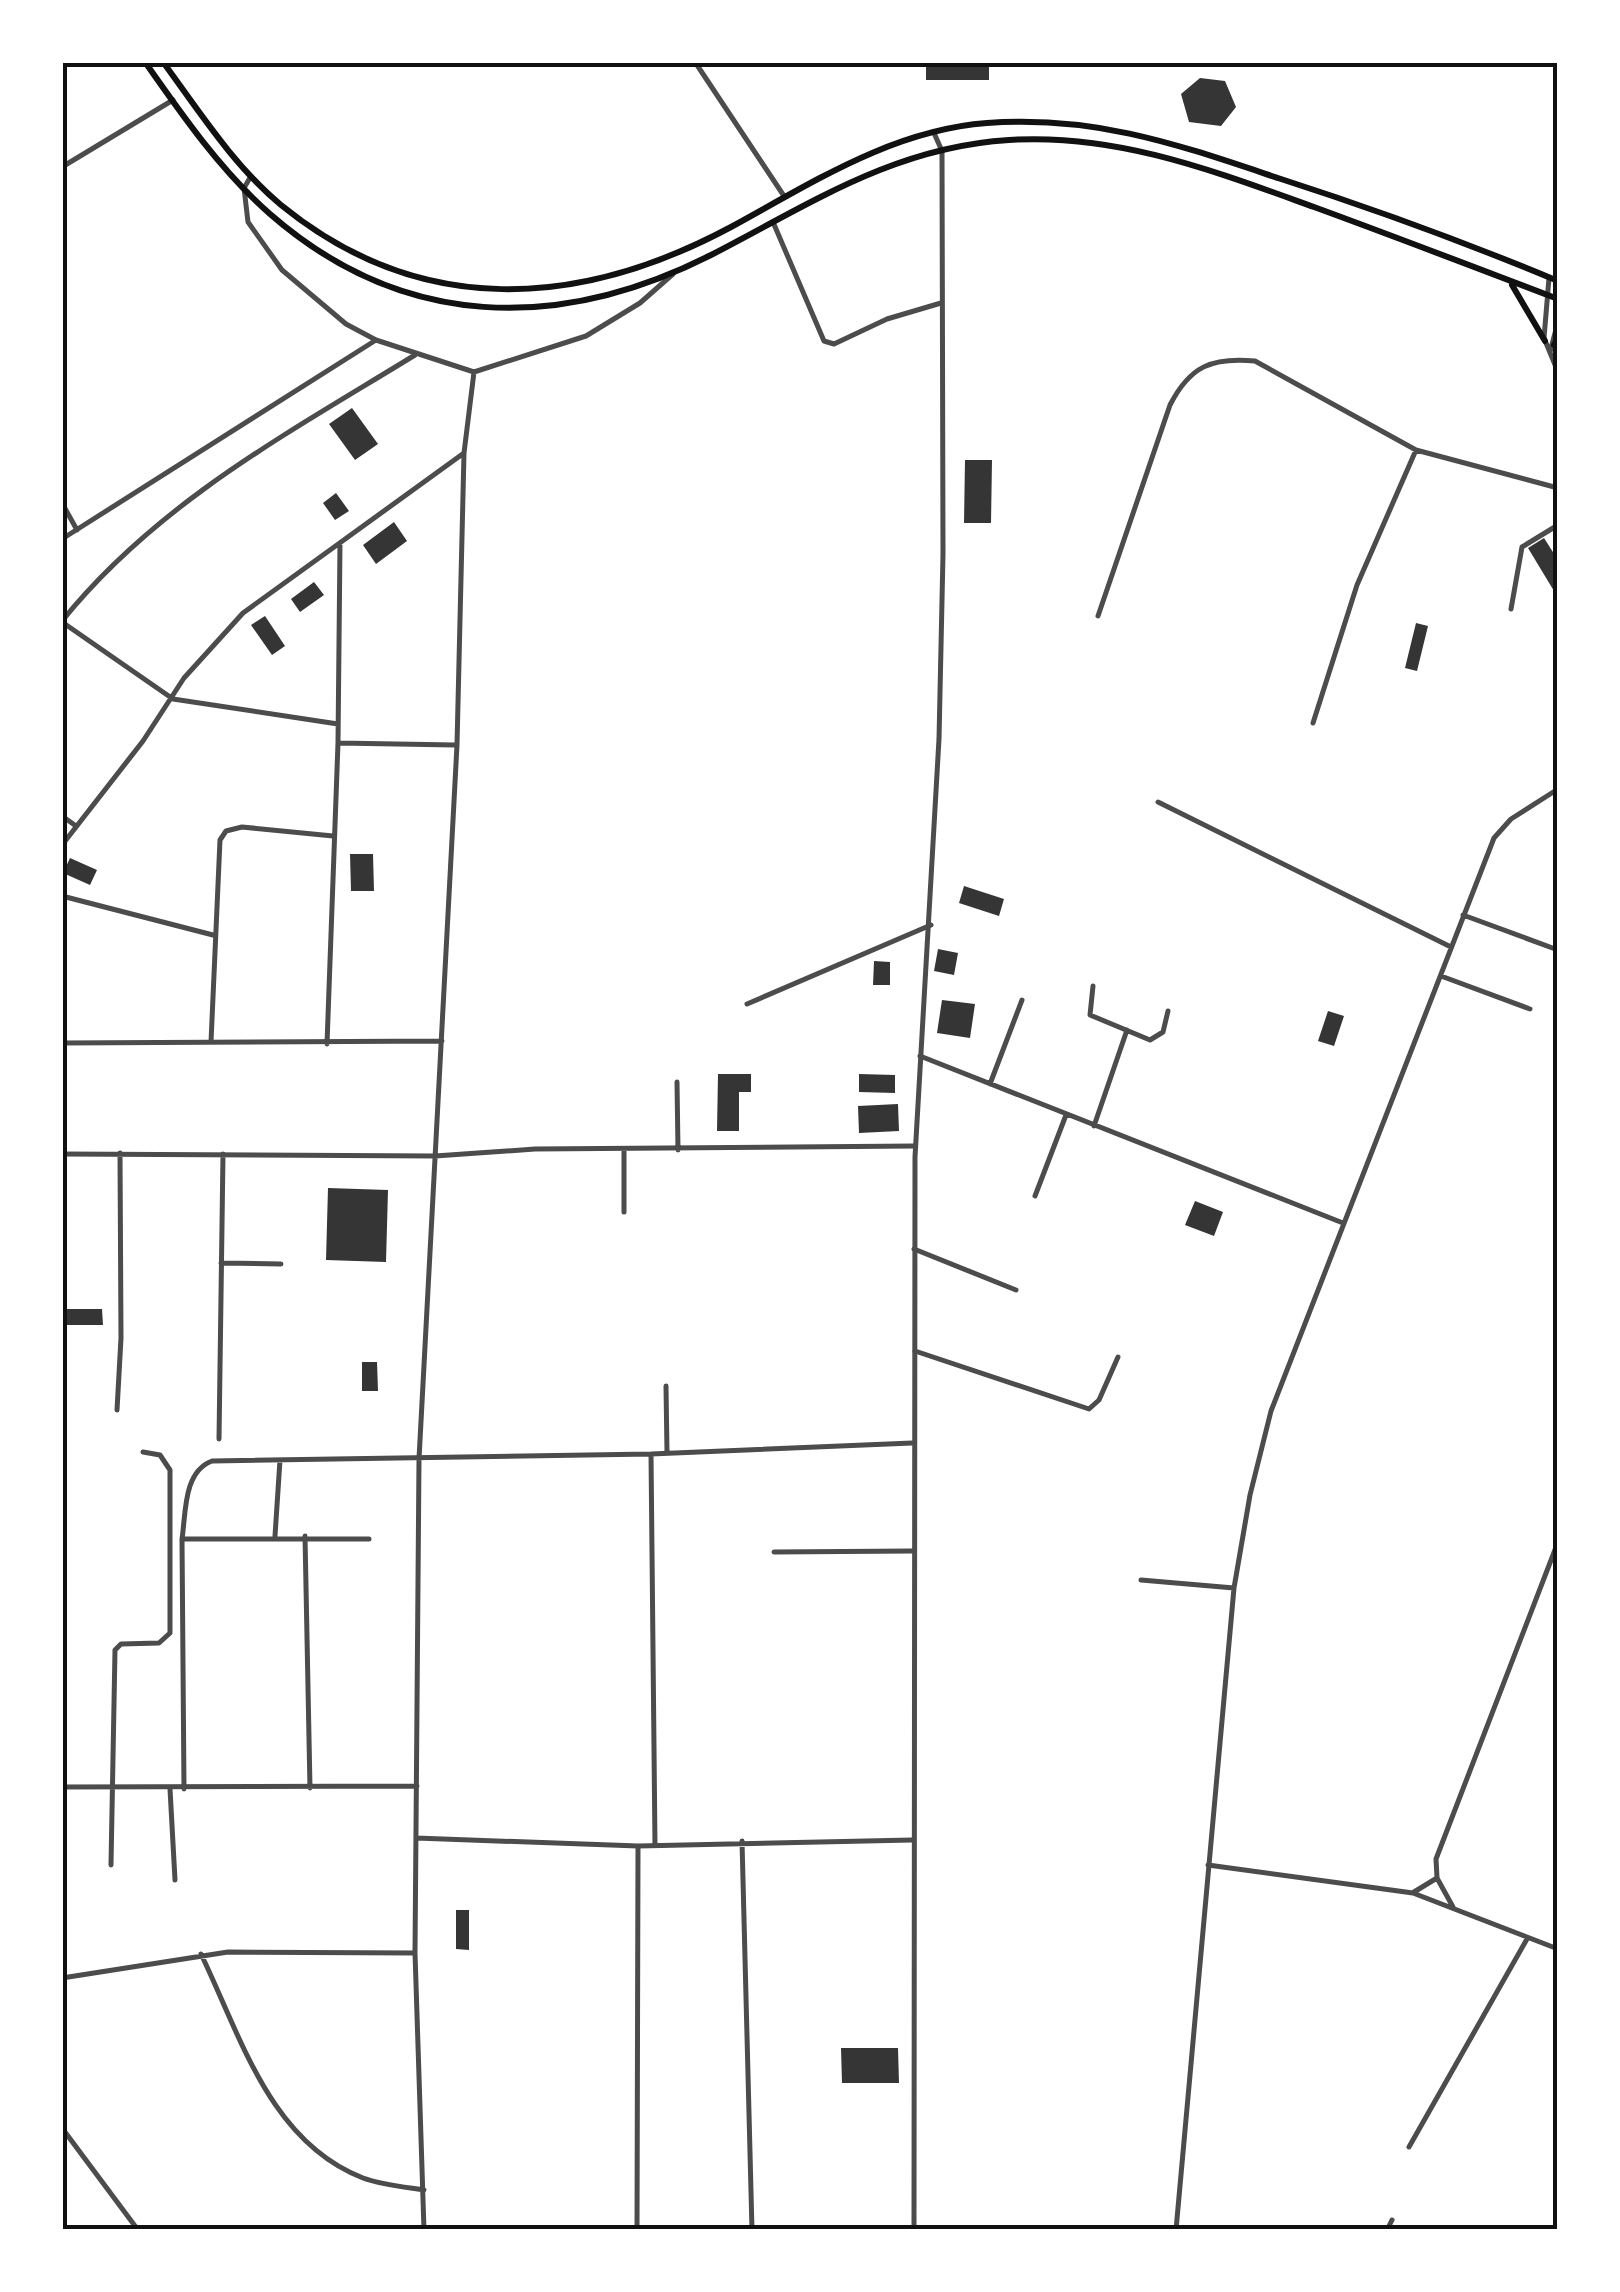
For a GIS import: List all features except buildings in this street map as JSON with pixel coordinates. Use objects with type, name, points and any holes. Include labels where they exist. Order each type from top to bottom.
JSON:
[{"type":"main road","points":[[144,62],[244,188],[306,242],[402,290],[466,308],[520,310],[564,305],[644,284],[894,160],[975,142],[1055,139],[1143,151],[1343,218],[1558,299]]},
{"type":"main road","points":[[163,62],[250,176],[319,232],[364,256],[441,282],[496,291],[549,290],[626,274],[675,255],[870,154],[934,133],[1061,121],[1132,131],[1327,194],[1553,279]]},
{"type":"main road","points":[[675,255],[680,269]]},
{"type":"main road","points":[[1512,284],[1552,344]]},
{"type":"street","points":[[695,62],[784,196]]},
{"type":"street","points":[[62,167],[173,100]]},
{"type":"street","points":[[914,2230],[915,1146],[931,925],[944,554],[942,151],[934,133]]},
{"type":"street","points":[[250,176],[244,188],[248,222],[282,270],[346,324],[376,340],[474,372],[586,336],[640,303],[680,269]]},
{"type":"street","points":[[773,222],[824,340],[834,344],[887,319],[942,304]]},
{"type":"street","points":[[1553,279],[1545,294],[1558,372]]},
{"type":"street","points":[[1552,344],[1558,322]]},
{"type":"street","points":[[62,539],[376,340]]},
{"type":"street","points":[[339,724],[173,700],[62,621],[101,573],[154,524],[249,457],[415,355]]},
{"type":"street","points":[[1098,616],[1170,406],[1183,380],[1204,363],[1226,358],[1255,361],[1416,450],[1558,488]]},
{"type":"street","points":[[424,2230],[415,1952],[419,1460],[457,745],[464,452],[474,372]]},
{"type":"street","points":[[1313,723],[1357,585],[1416,450]]},
{"type":"street","points":[[62,845],[173,700],[184,678],[243,613],[464,452]]},
{"type":"street","points":[[62,504],[77,530]]},
{"type":"street","points":[[1511,608],[1522,547],[1558,525]]},
{"type":"street","points":[[327,1044],[339,724],[340,543]]},
{"type":"street","points":[[338,743],[457,745]]},
{"type":"street","points":[[1176,2230],[1234,1588],[1250,1495],[1272,1411],[1494,838],[1511,819],[1558,789]]},
{"type":"street","points":[[1158,802],[1451,947]]},
{"type":"street","points":[[62,816],[76,826]]},
{"type":"street","points":[[210,1044],[220,840],[226,830],[242,827],[333,836]]},
{"type":"street","points":[[62,896],[213,935]]},
{"type":"street","points":[[1463,915],[1558,950]]},
{"type":"street","points":[[747,1004],[931,925]]},
{"type":"street","points":[[1441,976],[1530,1009]]},
{"type":"street","points":[[1093,986],[1090,1015],[1126,1030],[1156,1040],[1168,1011]]},
{"type":"street","points":[[990,1084],[1022,1000]]},
{"type":"street","points":[[1094,1126],[1126,1030]]},
{"type":"street","points":[[62,1043],[442,1041]]},
{"type":"street","points":[[920,1056],[1343,1224]]},
{"type":"street","points":[[677,1082],[678,1150]]},
{"type":"street","points":[[1035,1196],[1066,1114]]},
{"type":"street","points":[[62,1154],[435,1156],[535,1149],[915,1146]]},
{"type":"street","points":[[624,1151],[624,1212]]},
{"type":"street","points":[[116,1410],[122,1322],[120,1153]]},
{"type":"street","points":[[219,1439],[223,1154]]},
{"type":"street","points":[[914,1249],[1016,1290]]},
{"type":"street","points":[[221,1263],[281,1264]]},
{"type":"street","points":[[912,1350],[1089,1409],[1099,1400],[1118,1357]]},
{"type":"street","points":[[666,1386],[667,1453]]},
{"type":"street","points":[[184,1789],[182,1539],[191,1481],[204,1464],[651,1454],[912,1442]]},
{"type":"street","points":[[111,1865],[109,1786],[116,1650],[121,1644],[159,1642],[170,1633],[170,1470],[160,1455],[142,1452]]},
{"type":"street","points":[[651,1454],[655,1846]]},
{"type":"street","points":[[276,1536],[280,1460]]},
{"type":"street","points":[[304,1536],[310,1789]]},
{"type":"street","points":[[182,1539],[368,1538]]},
{"type":"street","points":[[1453,1907],[1437,1878],[1436,1859],[1557,1547]]},
{"type":"street","points":[[774,1552],[912,1551]]},
{"type":"street","points":[[1141,1580],[1234,1588]]},
{"type":"street","points":[[62,1787],[416,1786]]},
{"type":"street","points":[[170,1789],[175,1880]]},
{"type":"street","points":[[416,1838],[638,1846],[742,1840],[912,1840]]},
{"type":"street","points":[[742,1840],[752,2230]]},
{"type":"street","points":[[637,2230],[638,1846]]},
{"type":"street","points":[[1208,1865],[1413,1892],[1558,1948]]},
{"type":"street","points":[[1413,1892],[1437,1878]]},
{"type":"street","points":[[1409,2147],[1527,1939]]},
{"type":"street","points":[[62,1978],[201,1954],[415,1952]]},
{"type":"street","points":[[201,1954],[263,2085],[289,2128],[318,2155],[345,2170],[368,2180],[424,2190]]},
{"type":"street","points":[[62,2128],[138,2230]]},
{"type":"street","points":[[1386,2230],[1392,2220]]}]
